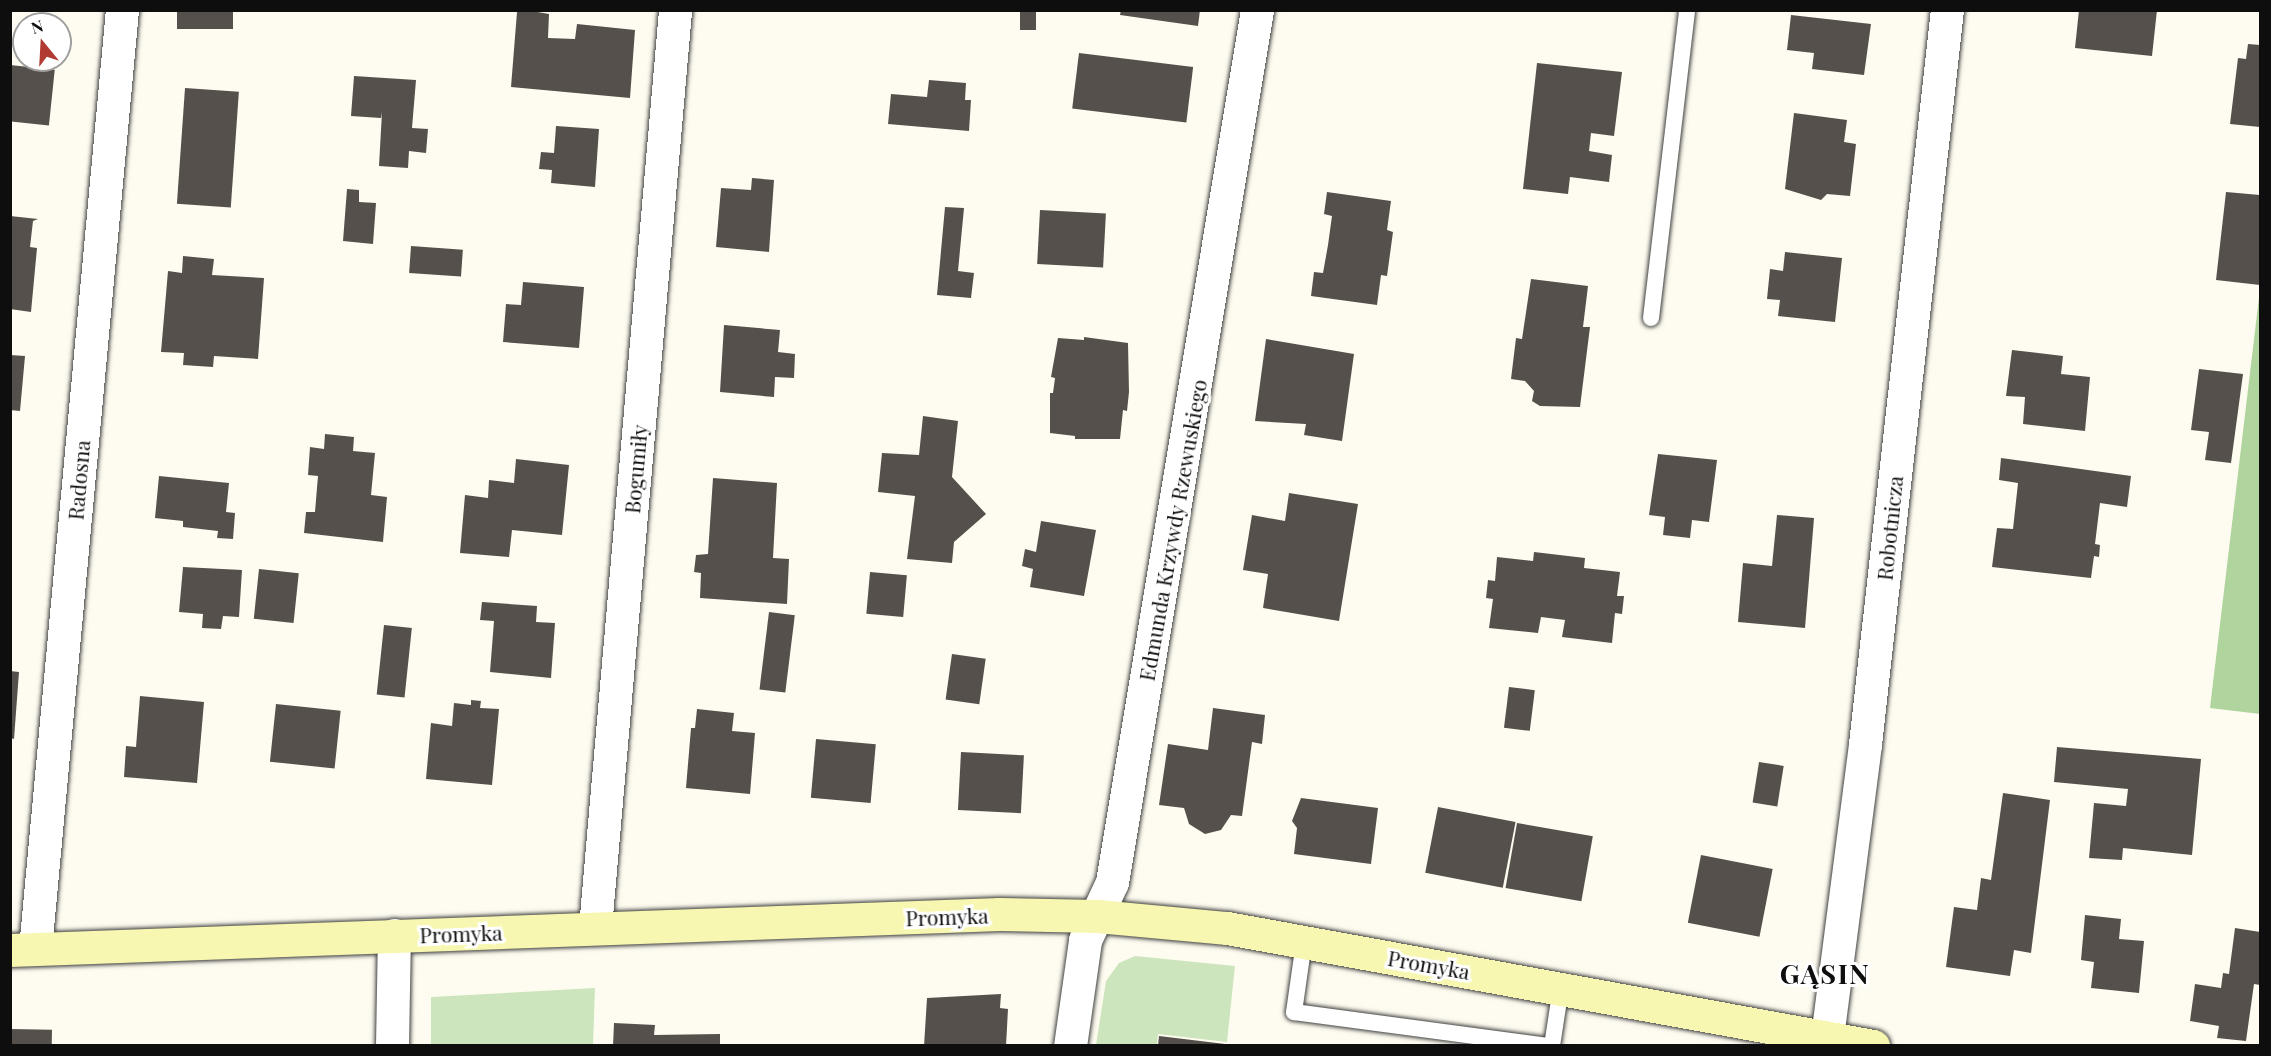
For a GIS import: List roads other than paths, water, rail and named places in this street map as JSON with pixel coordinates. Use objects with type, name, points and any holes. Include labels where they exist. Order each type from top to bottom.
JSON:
[{"type":"street","name":"Radosna","points":[[23,950],[122,10]]},
{"type":"street","name":"Bogumiły","points":[[595,927],[675,10]]},
{"type":"street","name":"Edmunda Krzywdy Rzewuskiego","points":[[1071,1046],[1080,962],[1114,871],[1257,10]]},
{"type":"street","name":"Robotnicza","points":[[1827,1041],[1865,744],[1947,10]]},
{"type":"street","name":"Promyka","points":[[23,950],[595,927],[999,914],[1097,916],[1227,928],[1561,987],[1827,1041],[1873,1046]]},
{"type":"street","points":[[392,1046],[394,935]]},
{"type":"lane","points":[[1651,318],[1687,10]]},
{"type":"lane","points":[[1304,942],[1294,1012],[1551,1046],[1561,987]]},
{"type":"district","name":"GĄSIN","points":[[1825,974]]}]
